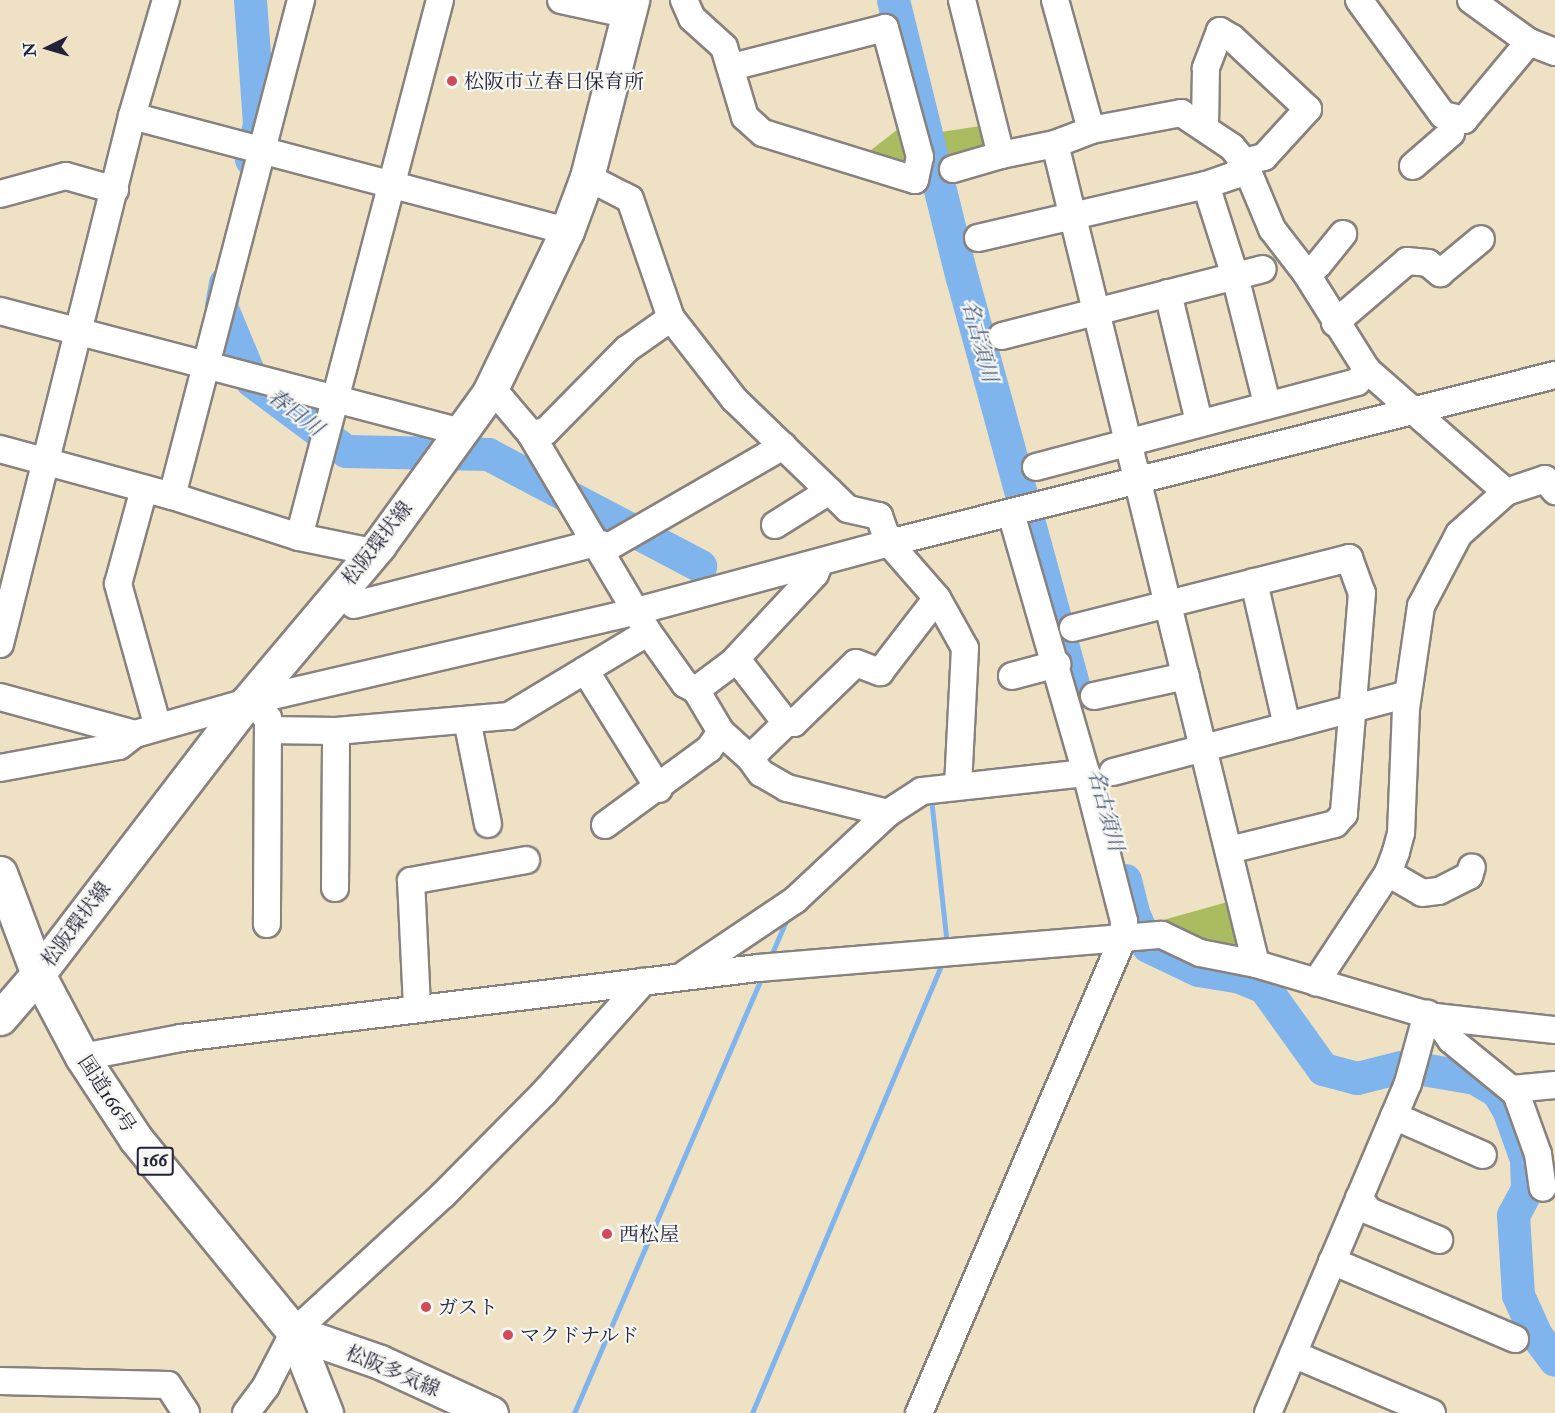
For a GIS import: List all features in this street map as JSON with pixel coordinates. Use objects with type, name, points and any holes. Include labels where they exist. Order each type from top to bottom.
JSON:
[{"type":"main road","name":"松阪環状線","points":[[0,1018],[38,974],[247,702],[373,552],[489,393],[567,231],[587,177],[631,8]]},
{"type":"main road","name":"国道166号","points":[[0,873],[38,974],[82,1057],[136,1139],[294,1332],[326,1413]]},
{"type":"main road","name":"松阪多気線","points":[[294,1332],[380,1362],[491,1413]]},
{"type":"street","points":[[0,644],[132,116],[166,0]]},
{"type":"street","points":[[172,496],[301,0]]},
{"type":"street","points":[[299,537],[440,0]]},
{"type":"street","points":[[561,0],[631,8]]},
{"type":"street","points":[[684,0],[692,18],[724,47],[732,66],[745,117],[763,133],[915,180],[920,157],[885,28],[732,66]]},
{"type":"street","points":[[962,0],[1001,155]]},
{"type":"street","points":[[1055,0],[1091,130]]},
{"type":"street","points":[[1359,0],[1443,115],[1454,118],[1464,120],[1529,42]]},
{"type":"street","points":[[1471,0],[1529,42],[1555,52]]},
{"type":"street","points":[[978,238],[1206,185],[1235,175],[1244,162],[1264,157],[1308,109],[1232,38],[1220,31],[1206,68],[1205,126]]},
{"type":"street","points":[[953,169],[1001,155],[1055,144],[1091,130],[1180,113],[1205,126],[1232,147],[1244,162],[1272,229],[1306,273],[1335,323],[1367,370],[1411,413],[1506,492]]},
{"type":"street","points":[[132,116],[262,148],[567,231]]},
{"type":"street","points":[[1413,166],[1451,133],[1454,118]]},
{"type":"street","points":[[1055,144],[1071,215],[1130,441],[1256,964]]},
{"type":"street","points":[[0,194],[66,176],[115,190]]},
{"type":"street","points":[[587,177],[630,200],[671,318],[734,399],[848,509],[879,516],[890,543],[937,598],[964,648],[963,785]]},
{"type":"street","points":[[1206,185],[1235,276],[1267,403]]},
{"type":"street","points":[[1306,273],[1318,265],[1344,234]]},
{"type":"street","points":[[1335,323],[1407,261],[1428,263],[1440,273],[1481,239]]},
{"type":"street","points":[[1002,336],[1263,269]]},
{"type":"street","points":[[1168,293],[1200,422]]},
{"type":"street","points":[[0,311],[208,364],[333,401],[460,432]]},
{"type":"street","points":[[531,434],[546,431],[627,349],[671,318]]},
{"type":"street","points":[[1036,467],[1267,403],[1357,382],[1367,370]]},
{"type":"street","points":[[0,768],[119,746],[146,730],[247,702],[643,622],[820,562],[890,543],[1555,375]]},
{"type":"street","points":[[489,393],[502,400],[531,434],[643,622],[685,684],[696,690],[721,732],[750,758],[762,773],[787,788],[888,813]]},
{"type":"street","points":[[354,605],[595,543],[610,546],[783,446]]},
{"type":"street","points":[[0,448],[172,496],[299,537],[373,552]]},
{"type":"street","points":[[1316,982],[1388,873],[1401,833],[1408,694],[1421,606],[1447,552],[1459,534],[1506,492],[1552,480]]},
{"type":"street","points":[[144,489],[118,584],[146,730]]},
{"type":"street","points":[[775,525],[829,490]]},
{"type":"street","points":[[919,1413],[1124,938],[1124,921],[1086,773],[1057,664],[1012,513]]},
{"type":"street","points":[[1073,628],[1168,602],[1349,558],[1362,593],[1350,711],[1344,814],[1335,824],[1228,850]]},
{"type":"street","points":[[696,690],[732,663],[815,574],[820,562]]},
{"type":"street","points":[[1254,582],[1287,726]]},
{"type":"street","points":[[750,758],[786,723],[794,723],[856,663],[880,672],[937,598]]},
{"type":"street","points":[[268,730],[336,731],[509,716],[585,670],[643,622]]},
{"type":"street","points":[[732,663],[742,666],[786,723]]},
{"type":"street","points":[[1012,676],[1057,664]]},
{"type":"street","points":[[585,670],[659,789]]},
{"type":"street","points":[[1094,696],[1186,676]]},
{"type":"street","points":[[1113,772],[1408,694]]},
{"type":"street","points":[[0,697],[146,730]]},
{"type":"street","points":[[247,702],[268,718],[267,924]]},
{"type":"street","points":[[467,720],[488,824]]},
{"type":"street","points":[[335,888],[336,731]]},
{"type":"street","points":[[605,825],[659,789],[709,749],[721,732]]},
{"type":"street","points":[[680,978],[795,900],[888,813],[922,791],[1086,773]]},
{"type":"street","points":[[417,1007],[411,881],[526,860]]},
{"type":"street","points":[[1388,873],[1422,893],[1439,891],[1469,876],[1472,867]]},
{"type":"street","points":[[82,1057],[181,1038],[417,1007],[764,968],[1162,934],[1200,953],[1256,964],[1431,1015],[1555,1030]]},
{"type":"street","points":[[246,1413],[266,1386],[294,1332],[490,1148],[643,982]]},
{"type":"street","points":[[1268,1413],[1408,1083],[1431,1015]]},
{"type":"street","points":[[1431,1015],[1451,1040],[1512,1089],[1538,1154],[1543,1188]]},
{"type":"street","points":[[1512,1089],[1555,1085]]},
{"type":"street","points":[[1394,1116],[1483,1155]]},
{"type":"street","points":[[1359,1198],[1369,1211],[1439,1240]]},
{"type":"street","points":[[1332,1261],[1515,1339]]},
{"type":"street","points":[[1293,1354],[1432,1413]]},
{"type":"street","points":[[0,1381],[168,1385],[186,1413]]},
{"type":"green space","points":[[987,125],[989,143],[981,152],[948,160],[941,132]]},
{"type":"green space","points":[[902,126],[911,156],[898,165],[871,150]]},
{"type":"green space","points":[[1231,901],[1242,942],[1231,948],[1163,930],[1156,922]]},
{"type":"waterway","name":"春日川","points":[[250,0],[259,124],[251,159]]},
{"type":"waterway","name":"名古須川","points":[[893,0],[962,278],[1073,685]]},
{"type":"waterway","name":"春日川","points":[[225,283],[221,306],[252,381],[346,451],[488,454],[700,566]]},
{"type":"waterway","points":[[931,798],[947,946]]},
{"type":"waterway","points":[[862,854],[895,824]]},
{"type":"waterway","name":"名古須川","points":[[1125,880],[1133,913],[1148,946],[1198,970],[1237,976],[1264,987],[1323,1069],[1357,1078],[1401,1067],[1422,1069],[1475,1078],[1497,1091],[1508,1109],[1526,1159],[1527,1189],[1513,1215],[1518,1295],[1536,1335],[1555,1360]]},
{"type":"waterway","points":[[769,960],[788,916]]},
{"type":"waterway","points":[[752,1413],[943,961]]},
{"type":"waterway","points":[[574,1413],[762,976]]},
{"type":"place","name":"松阪市立春日保育所","points":[[452,81]]},
{"type":"place","name":"西松屋","points":[[607,1234]]},
{"type":"place","name":"ガスト","points":[[426,1307]]},
{"type":"place","name":"マクドナルド","points":[[508,1335]]}]
